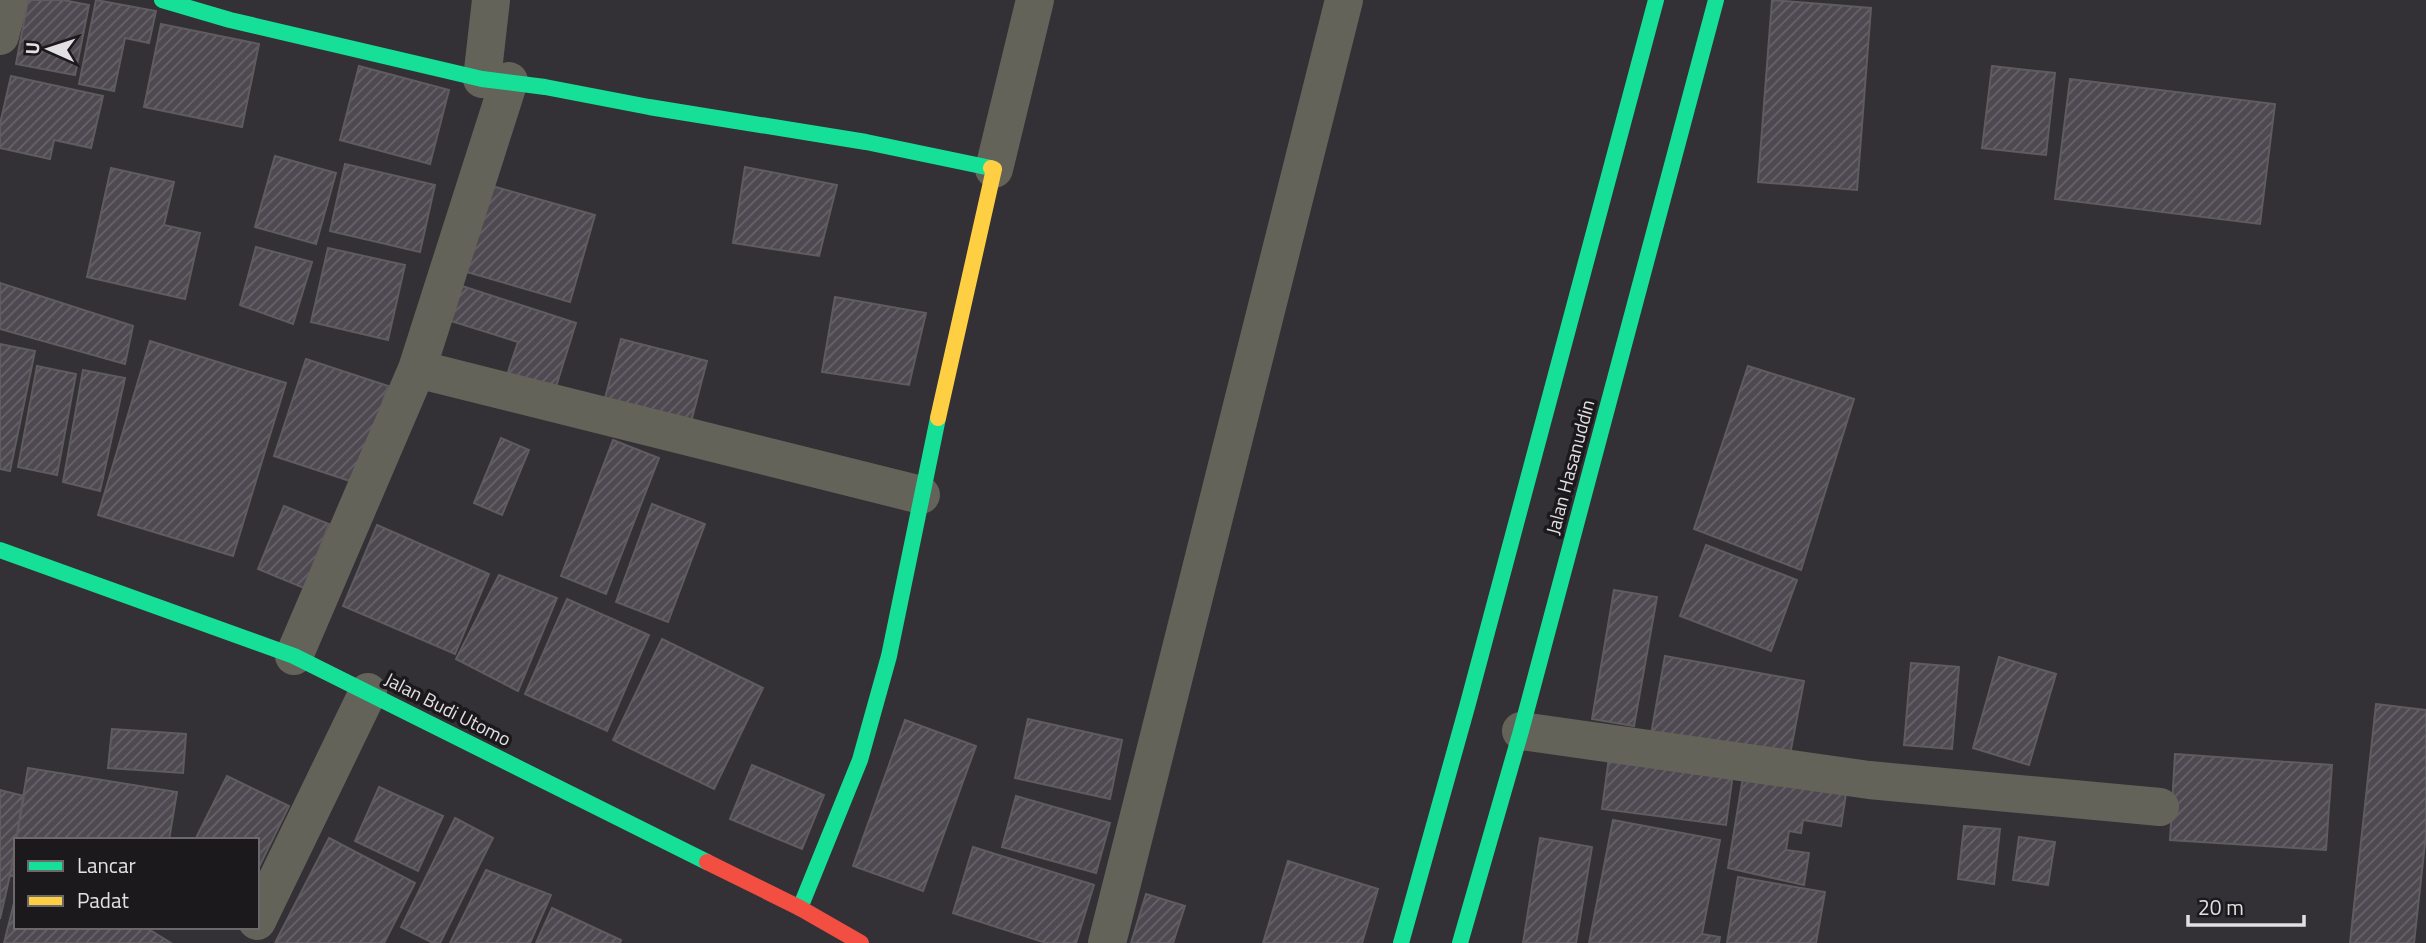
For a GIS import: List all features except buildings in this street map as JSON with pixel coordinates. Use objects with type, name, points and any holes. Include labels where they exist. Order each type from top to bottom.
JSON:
[{"type":"street","points":[[0,36],[9,0]]},
{"type":"street","points":[[162,0],[232,10],[496,80],[927,153],[994,169]]},
{"type":"street","points":[[294,656],[417,369],[496,80],[491,0]]},
{"type":"street","points":[[800,908],[860,760],[889,656],[994,169],[1035,0]]},
{"type":"street","points":[[1107,943],[1344,0]]},
{"type":"street","name":"Jalan Hasanuddin","points":[[1401,943],[1467,707],[1656,0]]},
{"type":"street","name":"Jalan Hasanuddin","points":[[1460,943],[1521,731],[1716,0]]},
{"type":"street","points":[[417,369],[922,495]]},
{"type":"street","name":"Jalan Budi Utomo","points":[[0,550],[294,656],[800,908],[861,943]]},
{"type":"street","points":[[259,917],[368,692]]},
{"type":"street","points":[[1521,731],[1869,780],[2160,807]]},
{"type":"traffic: fast","points":[[162,0],[230,20],[482,79],[545,87],[649,107],[866,142],[991,168]]},
{"type":"traffic: fast","points":[[1401,943],[1467,707],[1656,0]]},
{"type":"traffic: fast","points":[[1460,943],[1521,731],[1716,0]]},
{"type":"traffic: fast","points":[[800,908],[860,760],[889,656],[938,418]]},
{"type":"traffic: fast","points":[[0,550],[294,656],[707,862]]},
{"type":"traffic: slow","points":[[938,418],[994,169],[991,168]]},
{"type":"traffic: jam","points":[[707,862],[800,908],[861,943]]}]
